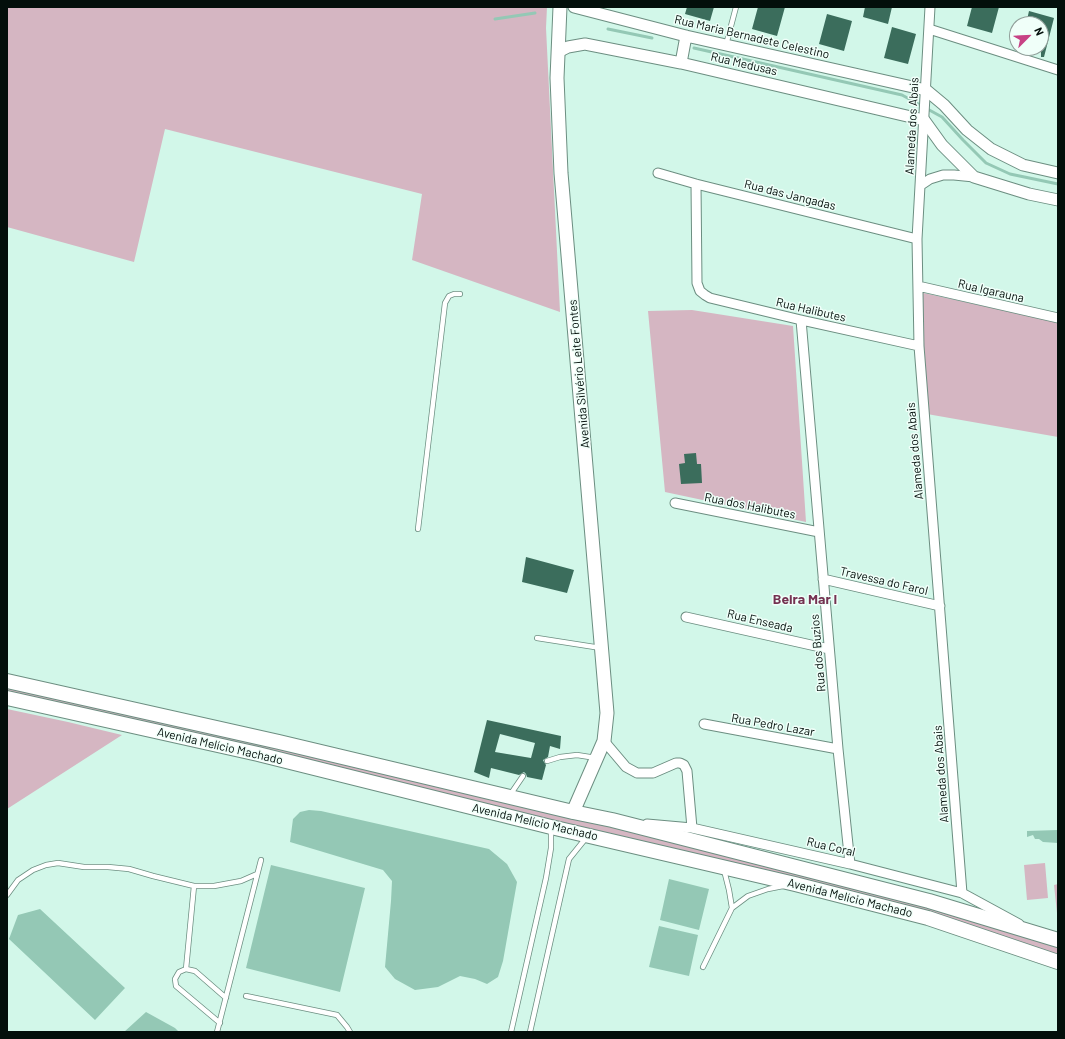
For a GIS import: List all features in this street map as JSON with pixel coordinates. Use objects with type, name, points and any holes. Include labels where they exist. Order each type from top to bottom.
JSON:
[{"type":"main road","name":"Avenida Silvério Leite Fontes","points":[[560,7],[557,78],[561,174],[603,648],[607,713],[604,741],[573,812]]},
{"type":"main road","name":"Avenida Melício Machado","points":[[7,681],[279,742],[612,820],[929,901],[1058,940]]},
{"type":"main road","name":"Avenida Melício Machado","points":[[7,698],[258,754],[795,884],[928,918],[1058,962]]},
{"type":"street","name":"Rua Maria Bernadete Celestino","points":[[574,7],[686,36],[726,44],[926,92]]},
{"type":"street","name":"Alameda dos Abais","points":[[930,7],[917,239],[919,346],[962,893]]},
{"type":"street","points":[[929,29],[1058,70]]},
{"type":"street","points":[[681,63],[686,36]]},
{"type":"street","name":"Rua Medusas","points":[[558,52],[568,47],[585,44],[681,63],[924,117]]},
{"type":"street","points":[[926,92],[944,105],[967,130],[991,149],[1023,165],[1058,173]]},
{"type":"street","points":[[924,117],[942,145],[974,177]]},
{"type":"street","name":"Rua das Jangadas","points":[[658,173],[696,184],[917,239]]},
{"type":"street","points":[[921,185],[930,179],[943,175],[974,177],[1028,194],[1058,200]]},
{"type":"street","name":"Rua Halibutes","points":[[696,184],[698,283],[700,291],[710,298],[919,346]]},
{"type":"street","name":"Rua Igarauna","points":[[918,286],[1058,318]]},
{"type":"street","name":"Rua dos Buzios","points":[[801,320],[838,749],[850,864]]},
{"type":"street","name":"Rua dos Halibutes","points":[[675,504],[819,532]]},
{"type":"street","name":"Travessa do Farol","points":[[823,579],[940,606]]},
{"type":"street","name":"Rua Enseada","points":[[686,617],[829,649]]},
{"type":"street","name":"Rua Pedro Lazar","points":[[704,724],[838,749]]},
{"type":"street","points":[[604,741],[626,767],[637,773],[653,773],[676,763],[684,765],[687,770],[692,828]]},
{"type":"street","name":"Rua Coral","points":[[612,820],[692,828],[850,864],[962,893],[1034,932]]},
{"type":"lane","points":[[726,44],[736,7]]},
{"type":"lane","points":[[418,529],[445,303],[449,296],[460,294]]},
{"type":"lane","points":[[537,638],[603,648]]},
{"type":"lane","points":[[547,761],[560,757],[577,755],[597,758]]},
{"type":"lane","points":[[509,796],[523,776]]},
{"type":"lane","points":[[511,1032],[546,878],[551,848],[551,826]]},
{"type":"lane","points":[[530,1032],[570,859],[589,835]]},
{"type":"lane","points":[[218,1032],[261,860]]},
{"type":"lane","points":[[7,895],[18,880],[33,870],[46,865],[58,863],[84,867],[129,869],[194,886],[214,886],[241,881],[257,874]]},
{"type":"lane","points":[[723,867],[732,908]]},
{"type":"lane","points":[[703,967],[732,908],[748,896],[768,889],[795,884]]},
{"type":"lane","points":[[186,969],[194,886]]},
{"type":"lane","points":[[220,1023],[176,986],[174,979],[179,972],[186,969],[195,971],[226,998]]},
{"type":"lane","points":[[246,996],[337,1015],[350,1032]]},
{"type":"shaded area","points":[[7,7],[547,7],[546,28],[560,312],[412,260],[422,194],[165,129],[134,262],[7,227]]},
{"type":"shaded area","points":[[919,292],[1058,322],[1058,437],[927,414]]},
{"type":"shaded area","points":[[692,310],[793,326],[806,522],[665,492],[648,311]]},
{"type":"shaded area","points":[[7,686],[639,831],[958,914],[1058,948],[1058,957],[7,694]]},
{"type":"shaded area","points":[[7,709],[68,722],[122,735],[7,809]]},
{"type":"shaded area","points":[[309,810],[321,811],[489,849],[507,864],[517,882],[503,961],[498,977],[487,984],[475,979],[460,976],[438,987],[415,990],[395,979],[385,967],[392,881],[383,870],[290,842],[293,819],[300,812]]},
{"type":"shaded area","points":[[1058,830],[1058,843],[1043,842],[1039,839],[1035,839],[1033,835],[1027,837],[1027,831]]},
{"type":"shaded area","points":[[1045,863],[1048,898],[1027,900],[1024,865]]},
{"type":"shaded area","points":[[271,865],[365,888],[340,992],[246,968]]},
{"type":"shaded area","points":[[669,879],[709,889],[699,930],[660,920]]},
{"type":"shaded area","points":[[1058,884],[1058,913],[1057,913],[1054,885]]},
{"type":"shaded area","points":[[40,909],[125,988],[95,1020],[9,939],[18,915]]},
{"type":"shaded area","points":[[659,926],[698,935],[689,976],[649,967]]},
{"type":"shaded area","points":[[146,1012],[175,1028],[179,1032],[124,1032]]},
{"type":"building","points":[[687,7],[714,7],[710,21],[685,14]]},
{"type":"building","points":[[758,7],[785,7],[777,36],[752,29]]},
{"type":"building","points":[[865,7],[892,7],[888,24],[863,17]]},
{"type":"building","points":[[972,7],[999,7],[992,33],[967,26]]},
{"type":"building","points":[[1029,11],[1047,16],[1028,16]]},
{"type":"building","points":[[827,14],[852,21],[844,51],[819,44]]},
{"type":"building","points":[[1049,17],[1054,18],[1049,38]]},
{"type":"building","points":[[892,27],[916,34],[908,64],[884,58]]},
{"type":"building","points":[[696,453],[697,464],[701,464],[702,483],[681,484],[679,464],[685,463],[684,454]]},
{"type":"building","points":[[526,557],[574,570],[567,593],[522,582]]},
{"type":"building","points":[[487,720],[561,736],[560,749],[550,746],[548,757],[543,760],[546,765],[542,780],[527,777],[524,772],[519,775],[491,768],[489,778],[474,772]],"holes":[[[500,734],[535,743],[531,758],[495,752]]]},
{"type":"waterway","points":[[495,19],[535,13]]},
{"type":"waterway","points":[[608,29],[652,38]]},
{"type":"waterway","points":[[694,48],[902,95],[942,117],[986,163],[1010,174],[1058,184]]},
{"type":"district","name":"Beira Mar I","points":[[805,599]]}]
